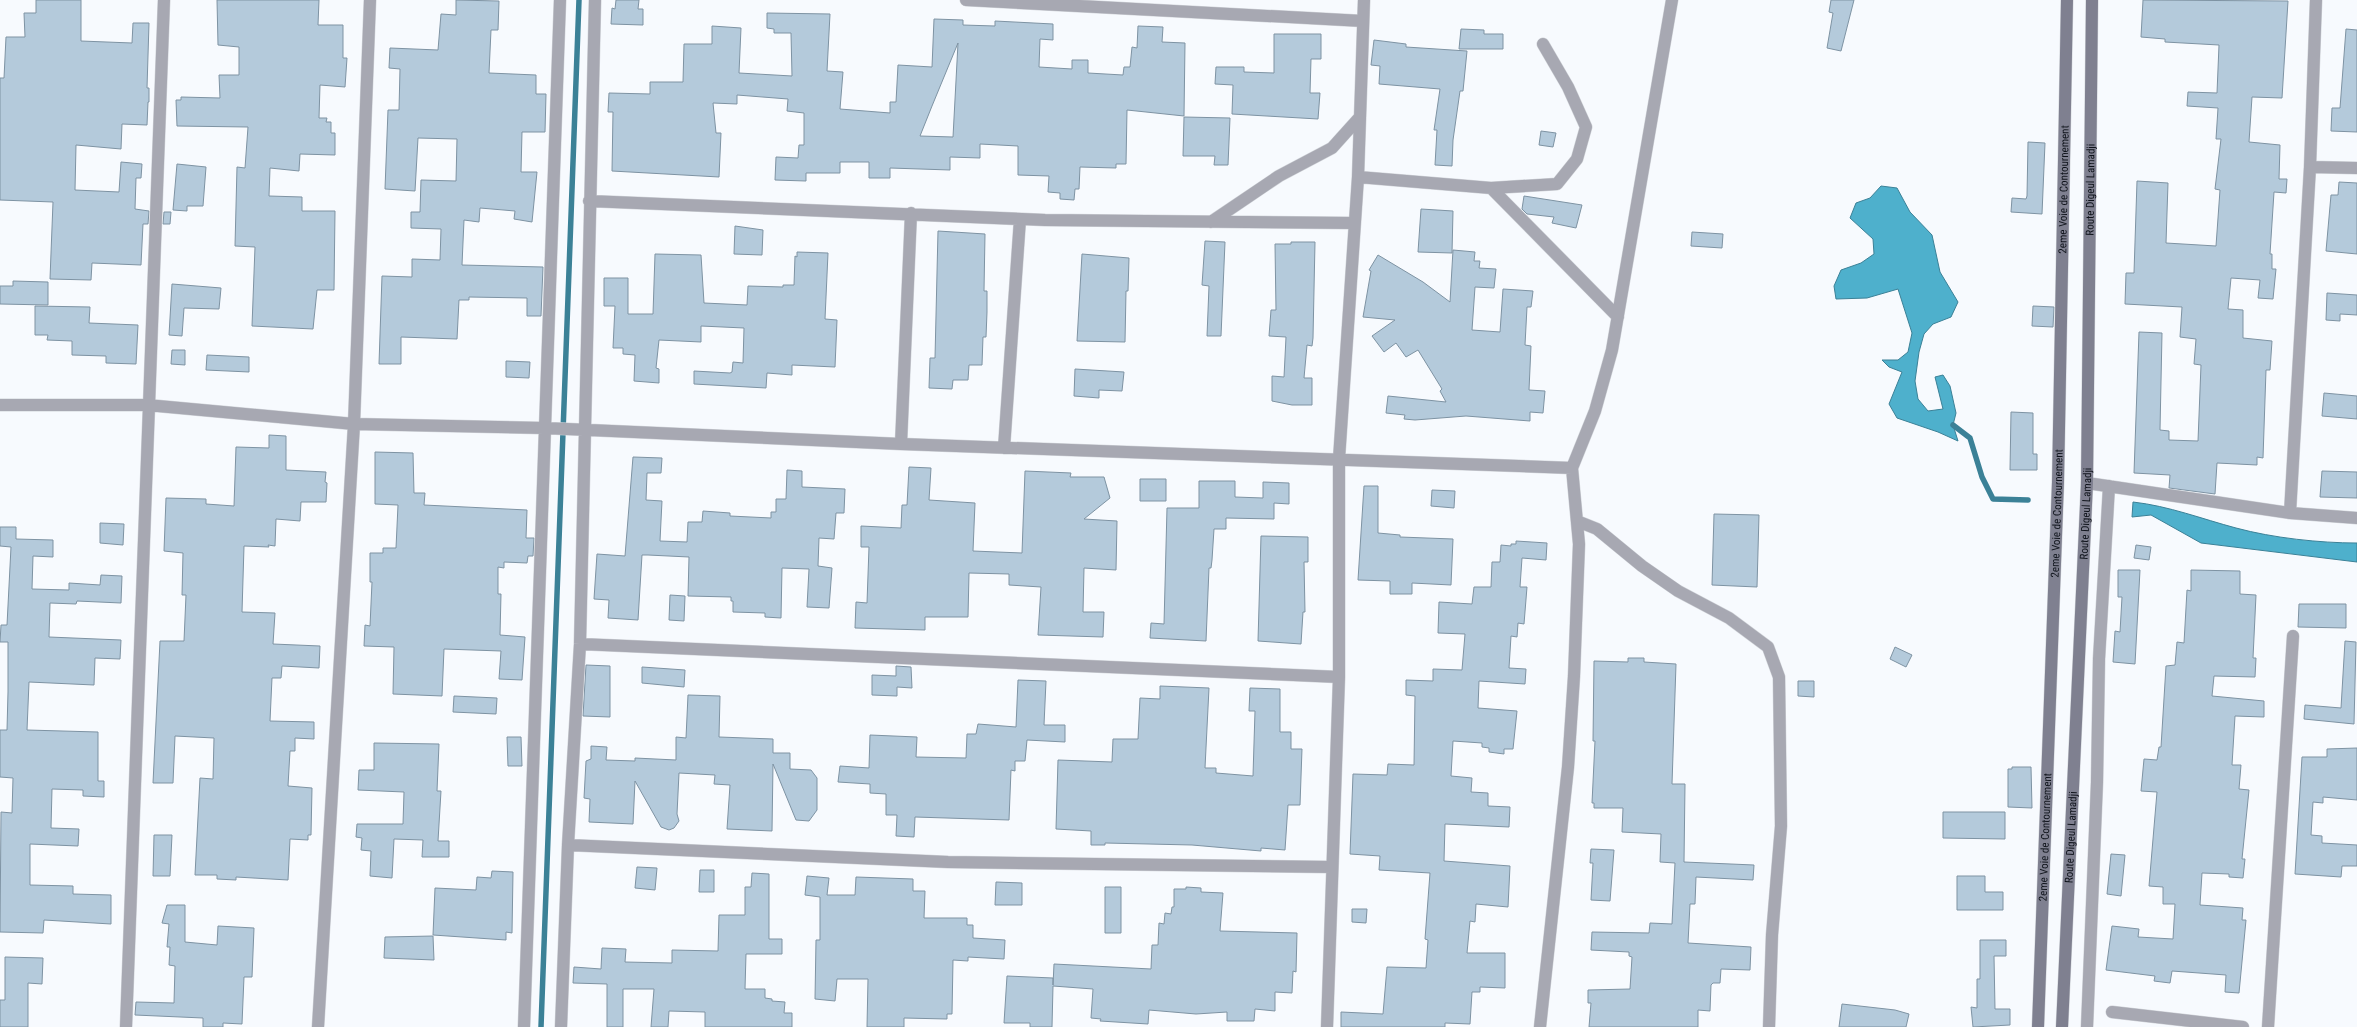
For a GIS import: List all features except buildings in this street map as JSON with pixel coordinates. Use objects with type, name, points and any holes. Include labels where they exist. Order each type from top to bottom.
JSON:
[{"type":"main road","name":"2eme Voie de Contournement","points":[[2038,1027],[2058,482],[2067,0]]},
{"type":"main road","name":"Route Digeul Lamadji","points":[[2062,1027],[2087,483],[2092,0]]},
{"type":"street","points":[[126,1027],[147,404],[164,0]]},
{"type":"street","points":[[318,1027],[354,424],[370,0]]},
{"type":"street","points":[[524,1027],[548,428],[560,0]]},
{"type":"street","points":[[561,1027],[568,845],[580,644],[581,430],[595,0]]},
{"type":"street","points":[[966,0],[1363,21]]},
{"type":"street","points":[[1327,1027],[1339,677],[1338,459],[1358,177],[1364,0]]},
{"type":"street","points":[[1540,1027],[1568,767],[1579,544],[1572,468],[1595,411],[1612,350],[1672,0]]},
{"type":"street","points":[[2290,513],[2310,167],[2316,0]]},
{"type":"street","points":[[1358,177],[1491,188],[1557,184],[1577,159],[1586,127],[1568,87],[1543,44]]},
{"type":"street","points":[[1211,222],[1279,176],[1332,148],[1359,118]]},
{"type":"street","points":[[2310,167],[2357,168]]},
{"type":"street","points":[[1491,188],[1618,317]]},
{"type":"street","points":[[589,201],[788,210],[911,213],[1020,219],[1354,223]]},
{"type":"street","points":[[901,444],[911,213]]},
{"type":"street","points":[[1004,448],[1020,219]]},
{"type":"street","points":[[0,405],[147,404],[354,424],[548,428],[901,444],[1572,468]]},
{"type":"street","points":[[2087,483],[2290,513],[2357,518]]},
{"type":"street","points":[[2087,1027],[2097,782],[2100,644],[2109,486]]},
{"type":"street","points":[[1577,521],[1597,529],[1642,566],[1678,591],[1729,618],[1768,647],[1779,677],[1781,826],[1772,935],[1769,1027]]},
{"type":"street","points":[[2268,1027],[2293,636]]},
{"type":"street","points":[[580,644],[1339,677]]},
{"type":"street","points":[[568,845],[948,862],[1332,867]]},
{"type":"street","points":[[2112,1012],[2243,1027]]},
{"type":"water","points":[[1881,186],[1897,188],[1910,212],[1932,235],[1940,272],[1958,302],[1951,317],[1933,324],[1924,334],[1919,352],[1915,381],[1918,399],[1928,411],[1943,409],[1935,377],[1943,375],[1950,386],[1956,413],[1953,425],[1958,441],[1938,432],[1897,418],[1889,404],[1902,372],[1889,367],[1882,360],[1898,360],[1908,352],[1912,333],[1898,289],[1867,298],[1836,299],[1834,286],[1841,270],[1861,263],[1874,254],[1873,239],[1850,218],[1856,203],[1870,198]]},
{"type":"water","points":[[2133,502],[2172,510],[2265,535],[2312,541],[2357,543],[2357,562],[2201,543],[2151,515],[2132,517]]},
{"type":"waterway","points":[[541,1027],[579,0]]},
{"type":"waterway","points":[[1953,425],[1970,438],[1982,477],[1993,499],[2028,500]]}]
